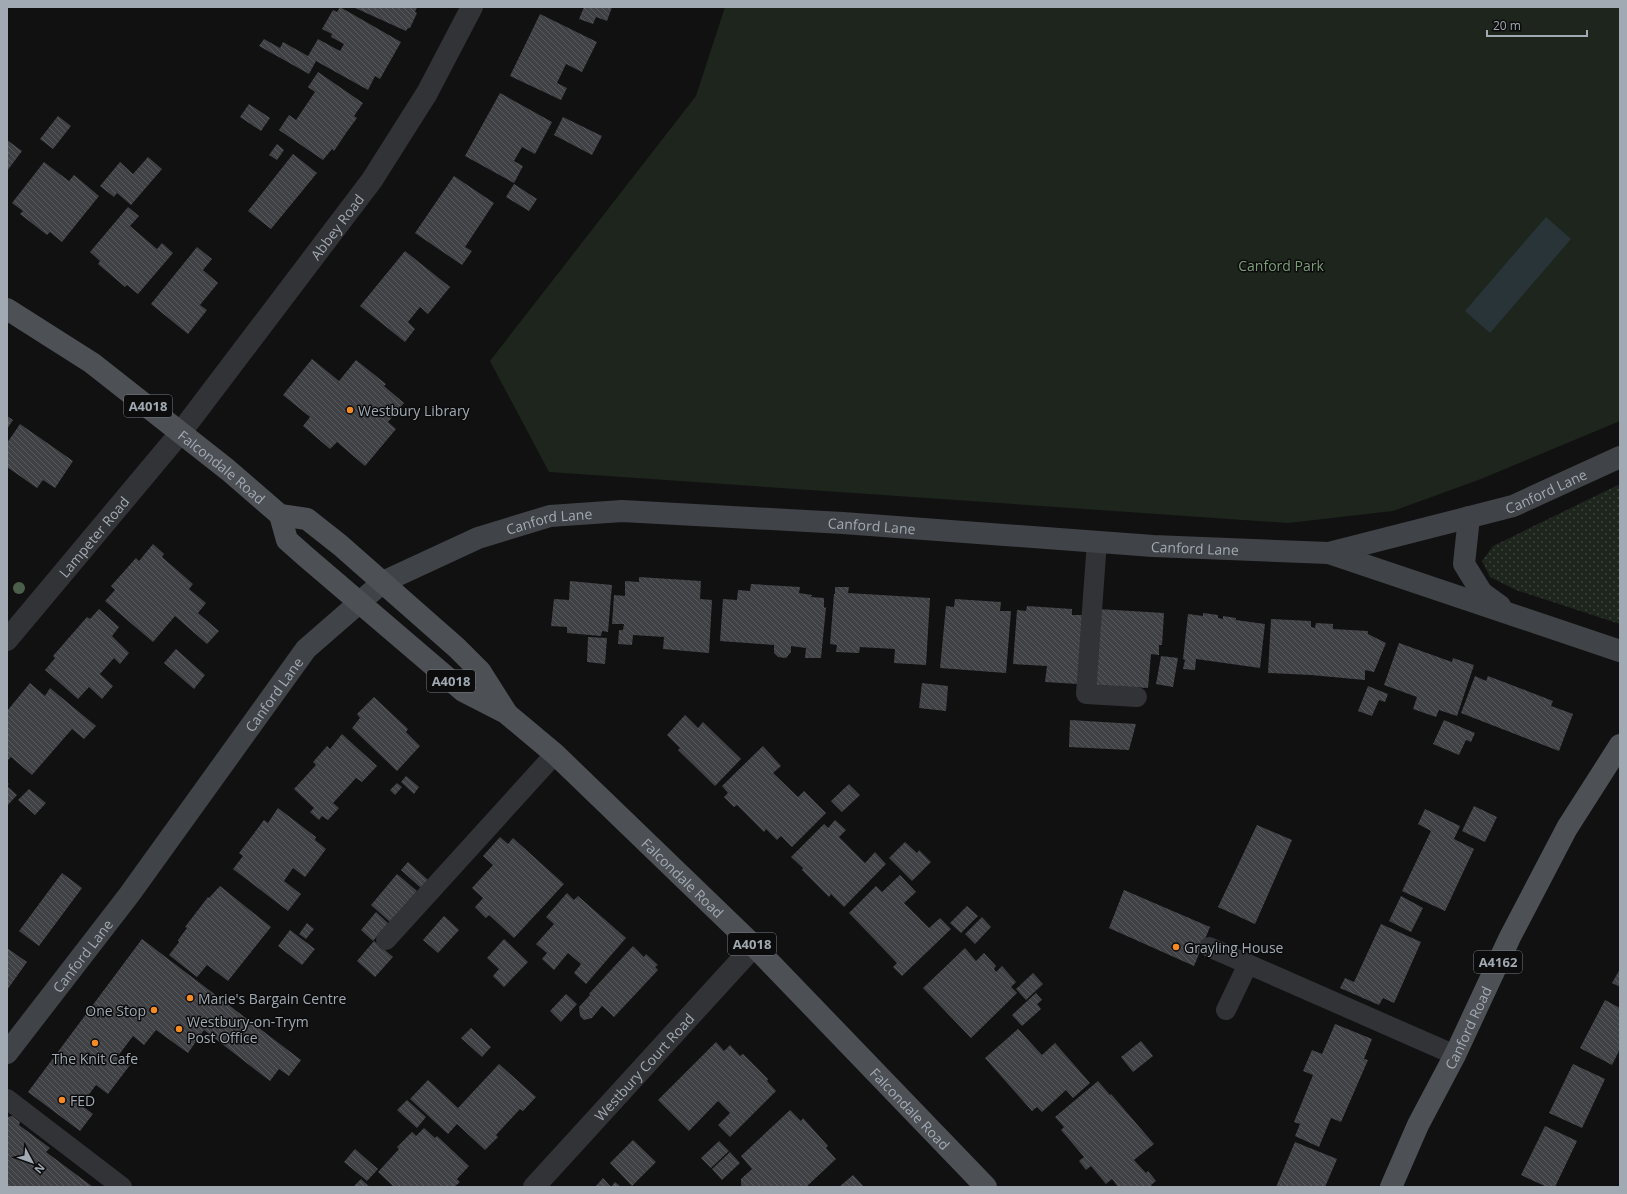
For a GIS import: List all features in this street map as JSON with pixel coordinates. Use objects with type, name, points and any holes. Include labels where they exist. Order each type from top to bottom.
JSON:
[{"type":"main road","name":"Falcondale Road","points":[[7,309],[92,364],[181,432],[280,515],[307,519],[340,544],[457,648],[480,671],[506,713]]},
{"type":"main road","name":"Falcondale Road","points":[[280,515],[287,540],[359,603],[463,691],[506,713],[555,754],[754,946],[986,1187]]},
{"type":"main road","name":"Canford Road","points":[[1391,1187],[1418,1125],[1455,1055],[1510,937],[1567,828],[1620,745]]},
{"type":"street","name":"Abbey Road","points":[[181,432],[372,180],[427,93],[472,7]]},
{"type":"street","name":"Lampeter Road","points":[[7,640],[181,432]]},
{"type":"street","name":"Canford Lane","points":[[7,1053],[129,895],[306,649],[383,582],[478,538],[516,525],[550,516],[622,511],[843,523],[1153,546],[1329,553],[1513,506],[1620,457]]},
{"type":"street","name":"Canford Lane","points":[[1469,518],[1464,564],[1482,593],[1512,615]]},
{"type":"street","name":"Canford Lane","points":[[1329,553],[1620,651]]},
{"type":"street","name":"Westbury Court Road","points":[[534,1187],[754,946]]},
{"type":"lane","points":[[1097,541],[1086,694],[1137,697]]},
{"type":"lane","points":[[386,940],[555,754]]},
{"type":"lane","points":[[1209,947],[1455,1055]]},
{"type":"lane","points":[[1226,1010],[1248,964]]},
{"type":"lane","points":[[7,1099],[122,1187]]},
{"type":"green space","name":"Canford Park","points":[[725,7],[1620,7],[1620,421],[1481,479],[1393,511],[1288,523],[549,472],[490,361],[696,96]]},
{"type":"green space","points":[[1620,484],[1620,624],[1516,590],[1490,577],[1482,561],[1493,546]]},
{"type":"shaded area","points":[[1546,217],[1571,239],[1490,333],[1465,311]]},
{"type":"building","points":[[340,7],[401,42],[380,79],[375,76],[368,90],[316,61],[309,74],[259,46],[264,39],[280,48],[283,42],[308,56],[318,39],[340,51],[344,44],[331,37],[332,34],[322,29],[333,10],[337,12]]},
{"type":"building","points":[[353,7],[417,7],[415,12],[417,13],[410,28],[406,31]]},
{"type":"building","points":[[584,7],[612,7],[607,21],[596,17],[593,24],[579,19]]},
{"type":"building","points":[[540,14],[597,42],[582,72],[566,64],[557,83],[567,88],[561,100],[510,76]]},
{"type":"building","points":[[318,72],[363,103],[354,116],[357,118],[334,151],[332,149],[323,160],[279,130],[289,115],[296,120],[315,92],[308,87]]},
{"type":"building","points":[[500,93],[552,122],[535,154],[522,147],[514,161],[523,166],[514,183],[465,156]]},
{"type":"building","points":[[249,104],[270,118],[261,131],[240,117]]},
{"type":"building","points":[[58,116],[71,126],[53,149],[40,139]]},
{"type":"building","points":[[563,117],[602,136],[592,155],[554,135]]},
{"type":"building","points":[[7,140],[22,151],[7,171]]},
{"type":"building","points":[[277,144],[284,150],[277,160],[269,155]]},
{"type":"building","points":[[293,154],[317,173],[271,229],[248,211]]},
{"type":"building","points":[[148,157],[162,169],[131,205],[117,193],[114,197],[100,186],[120,162],[133,174]]},
{"type":"building","points":[[44,162],[69,181],[74,175],[99,196],[62,242],[50,232],[47,235],[20,214],[23,211],[12,203]]},
{"type":"building","points":[[454,176],[494,203],[465,247],[472,251],[462,265],[415,233]]},
{"type":"building","points":[[514,184],[537,199],[529,211],[506,197]]},
{"type":"building","points":[[128,207],[139,216],[130,226],[157,249],[162,243],[173,253],[138,294],[127,285],[125,287],[98,264],[100,261],[90,252]]},
{"type":"building","points":[[197,247],[212,259],[203,270],[218,283],[200,305],[207,310],[188,334],[151,304]]},
{"type":"building","points":[[405,251],[450,287],[428,314],[420,307],[408,322],[415,329],[405,342],[360,306]]},
{"type":"building","name":"Westbury Library","points":[[312,359],[339,381],[356,360],[386,384],[384,386],[404,403],[388,422],[396,429],[365,466],[337,442],[330,449],[303,426],[310,417],[283,395]]},
{"type":"building","points":[[7,416],[13,420],[7,429]]},
{"type":"building","points":[[20,424],[73,461],[55,488],[43,480],[37,488],[7,467],[7,443]]},
{"type":"building","points":[[153,544],[164,554],[162,557],[193,584],[189,589],[206,603],[198,613],[219,631],[207,644],[175,616],[153,642],[105,601],[115,590],[111,586],[136,558],[139,561]]},
{"type":"building","points":[[639,577],[701,581],[700,599],[712,600],[709,653],[663,649],[664,637],[633,635],[632,645],[618,644],[619,630],[623,630],[624,624],[612,624],[614,595],[625,596],[625,581],[639,582]]},
{"type":"building","points":[[570,581],[612,585],[608,632],[602,631],[601,636],[567,633],[567,627],[551,626],[554,599],[569,600]]},
{"type":"building","points":[[751,584],[800,587],[799,593],[812,595],[811,597],[824,598],[824,608],[826,607],[821,658],[805,658],[806,648],[791,646],[791,652],[786,658],[778,657],[774,653],[774,645],[720,641],[723,599],[737,600],[738,590],[750,591]]},
{"type":"building","points":[[835,587],[849,587],[848,593],[930,598],[926,665],[894,663],[895,649],[860,647],[859,653],[836,652],[837,645],[830,644]]},
{"type":"building","points":[[955,599],[1001,602],[1000,611],[1011,611],[1006,673],[940,668],[946,606],[954,607]]},
{"type":"building","points":[[1027,606],[1072,609],[1072,615],[1083,615],[1078,684],[1045,682],[1047,666],[1013,664],[1017,610],[1026,611]]},
{"type":"building","points":[[99,609],[119,627],[112,636],[129,653],[120,664],[114,658],[100,674],[113,686],[102,699],[89,687],[78,699],[45,670],[55,658],[53,656],[87,617],[90,619]]},
{"type":"building","points":[[1098,609],[1164,613],[1162,645],[1159,645],[1159,655],[1151,654],[1148,688],[1092,685]]},
{"type":"building","points":[[1203,613],[1218,615],[1218,618],[1223,619],[1223,616],[1236,618],[1236,620],[1265,624],[1260,668],[1196,659],[1195,670],[1183,669],[1188,614],[1203,616]]},
{"type":"building","points":[[1271,619],[1311,621],[1311,627],[1315,628],[1316,623],[1333,624],[1333,629],[1368,631],[1368,634],[1386,643],[1374,672],[1365,670],[1365,680],[1268,673]]},
{"type":"building","points":[[588,637],[607,638],[605,664],[587,662]]},
{"type":"building","points":[[1399,643],[1452,662],[1453,658],[1474,665],[1457,716],[1439,710],[1436,717],[1413,709],[1417,697],[1384,685]]},
{"type":"building","points":[[176,649],[205,675],[194,689],[164,663]]},
{"type":"building","points":[[1161,656],[1178,658],[1173,687],[1156,684]]},
{"type":"building","points":[[1475,676],[1486,681],[1488,676],[1553,701],[1551,706],[1573,714],[1559,751],[1461,713]]},
{"type":"building","points":[[30,683],[45,696],[50,688],[96,726],[84,739],[72,729],[32,775],[11,757],[7,761],[7,711]]},
{"type":"building","points":[[922,683],[948,686],[946,711],[919,708]]},
{"type":"building","points":[[1368,686],[1388,694],[1385,702],[1379,700],[1372,716],[1358,711]]},
{"type":"building","points":[[374,697],[408,729],[406,732],[420,746],[397,771],[352,728],[360,718],[357,714]]},
{"type":"building","points":[[685,715],[698,728],[703,722],[741,759],[715,786],[678,750],[680,748],[667,735]]},
{"type":"building","points":[[1070,720],[1136,724],[1129,750],[1069,747]]},
{"type":"building","points":[[1444,720],[1475,733],[1471,742],[1466,740],[1459,755],[1433,744]]},
{"type":"building","points":[[342,734],[377,766],[362,782],[356,778],[333,803],[339,808],[328,820],[322,816],[319,820],[310,812],[314,808],[294,789],[316,765],[313,762],[327,746],[330,749]]},
{"type":"building","points":[[763,746],[781,766],[773,773],[798,797],[804,791],[826,813],[792,847],[781,836],[777,840],[766,829],[764,832],[737,805],[734,807],[724,797],[728,793],[722,786]]},
{"type":"building","points":[[406,776],[419,787],[414,794],[401,782]]},
{"type":"building","points":[[397,783],[402,787],[395,795],[390,790]]},
{"type":"building","points":[[849,784],[860,795],[842,812],[831,801]]},
{"type":"building","points":[[7,786],[17,795],[7,806]]},
{"type":"building","points":[[29,789],[46,803],[35,815],[18,800]]},
{"type":"building","points":[[1474,806],[1497,817],[1485,842],[1462,831]]},
{"type":"building","points":[[278,808],[316,837],[315,840],[326,849],[305,877],[293,868],[284,881],[301,894],[288,911],[233,869],[243,856],[239,853],[264,820],[268,823]]},
{"type":"building","points":[[1425,809],[1460,826],[1454,839],[1474,849],[1445,911],[1402,891],[1431,831],[1418,824]]},
{"type":"building","points":[[835,820],[846,830],[839,837],[865,863],[875,852],[886,864],[844,907],[831,894],[829,897],[791,857],[824,824],[828,828]]},
{"type":"building","name":"Grayling House","points":[[1257,825],[1292,840],[1255,924],[1218,907]]},
{"type":"building","points":[[500,837],[508,844],[513,838],[564,884],[514,938],[489,915],[486,918],[475,907],[483,898],[472,888],[493,865],[483,856]]},
{"type":"building","points":[[905,842],[917,853],[919,850],[931,862],[912,881],[889,858]]},
{"type":"building","points":[[408,862],[428,880],[421,888],[401,870]]},
{"type":"building","points":[[62,873],[82,888],[39,946],[19,931]]},
{"type":"building","points":[[397,874],[417,891],[390,922],[371,905]]},
{"type":"building","points":[[900,875],[916,892],[904,903],[929,928],[940,918],[951,929],[902,976],[893,967],[897,963],[849,913],[876,886],[882,892]]},
{"type":"building","points":[[220,886],[271,927],[228,981],[207,965],[197,977],[169,955],[187,928],[185,927],[208,897],[209,898]]},
{"type":"building","name":"Grayling House","points":[[1124,890],[1210,927],[1194,966],[1109,928]]},
{"type":"building","points":[[567,893],[574,900],[578,896],[626,938],[586,984],[574,973],[581,964],[568,953],[554,970],[542,959],[547,953],[536,944],[554,924],[546,917]]},
{"type":"building","points":[[1401,896],[1423,908],[1411,932],[1389,921]]},
{"type":"building","points":[[967,906],[978,916],[961,933],[950,923]]},
{"type":"building","points":[[376,912],[388,923],[373,941],[361,930]]},
{"type":"building","points":[[444,916],[459,930],[438,953],[423,940]]},
{"type":"building","points":[[982,917],[991,927],[975,944],[965,934]]},
{"type":"building","points":[[307,923],[314,929],[306,939],[299,934]]},
{"type":"building","points":[[1381,924],[1421,942],[1394,1003],[1383,998],[1379,1005],[1340,988],[1345,978],[1354,982]]},
{"type":"building","points":[[290,930],[315,949],[302,965],[278,946]]},
{"type":"building","points":[[142,939],[301,1060],[289,1076],[279,1069],[270,1081],[204,1030],[188,1053],[156,1030],[144,1045],[133,1036],[118,1056],[130,1065],[108,1094],[96,1085],[81,1105],[93,1114],[80,1131],[28,1092]]},
{"type":"building","points":[[504,939],[528,962],[504,987],[493,976],[499,969],[487,958]]},
{"type":"building","points":[[374,941],[393,957],[375,977],[357,961]]},
{"type":"building","points":[[633,946],[644,957],[646,954],[658,965],[655,967],[658,970],[614,1017],[602,1006],[592,1018],[584,1020],[580,1016],[579,1007]]},
{"type":"building","points":[[7,948],[27,962],[7,990]]},
{"type":"building","points":[[965,948],[976,961],[984,953],[996,966],[994,969],[996,972],[1002,966],[1016,982],[1011,987],[1017,993],[971,1038],[923,988]]},
{"type":"building","points":[[1620,969],[1620,987],[1612,983]]},
{"type":"building","points":[[1033,973],[1043,984],[1026,1000],[1016,989]]},
{"type":"building","points":[[1036,993],[1042,1000],[1037,1004],[1041,1009],[1022,1026],[1012,1015]]},
{"type":"building","points":[[566,994],[577,1004],[561,1022],[550,1011]]},
{"type":"building","points":[[1605,1000],[1620,1008],[1620,1049],[1612,1065],[1580,1048]]},
{"type":"building","points":[[1335,1024],[1372,1039],[1364,1059],[1368,1060],[1341,1122],[1331,1118],[1319,1147],[1295,1136],[1300,1124],[1294,1122],[1313,1075],[1303,1071],[1312,1050],[1322,1054]]},
{"type":"building","points":[[471,1028],[491,1047],[482,1057],[461,1038]]},
{"type":"building","points":[[1018,1029],[1042,1055],[1055,1043],[1090,1083],[1073,1098],[1066,1090],[1042,1112],[1037,1107],[1032,1111],[985,1058]]},
{"type":"building","points":[[1141,1041],[1153,1056],[1133,1072],[1121,1057]]},
{"type":"building","points":[[716,1042],[724,1051],[730,1045],[740,1056],[743,1054],[768,1079],[767,1081],[776,1091],[730,1137],[718,1125],[730,1113],[718,1101],[689,1131],[658,1100]]},
{"type":"building","points":[[499,1064],[536,1097],[523,1111],[520,1109],[496,1135],[498,1137],[485,1150],[457,1124],[448,1134],[410,1099],[428,1080],[458,1108]]},
{"type":"building","points":[[1573,1064],[1605,1079],[1582,1128],[1549,1113]]},
{"type":"building","points":[[1098,1081],[1154,1144],[1134,1160],[1146,1173],[1148,1171],[1156,1181],[1151,1185],[1153,1187],[1118,1187],[1112,1179],[1106,1184],[1091,1166],[1086,1170],[1079,1161],[1084,1157],[1061,1130],[1064,1127],[1055,1117]]},
{"type":"building","points":[[407,1100],[426,1117],[417,1128],[397,1110]]},
{"type":"building","points":[[790,1110],[801,1121],[803,1118],[828,1146],[826,1148],[836,1159],[806,1187],[743,1187],[741,1185],[741,1179],[752,1169],[741,1156]]},
{"type":"building","points":[[12,1116],[20,1122],[19,1125],[50,1148],[46,1152],[93,1187],[7,1187],[7,1117]]},
{"type":"building","points":[[1545,1126],[1577,1141],[1555,1187],[1547,1187],[1521,1175]]},
{"type":"building","points":[[424,1128],[435,1138],[437,1136],[469,1166],[457,1179],[460,1182],[454,1187],[394,1187],[378,1172],[399,1149],[397,1147],[412,1132],[416,1136]]},
{"type":"building","points":[[633,1140],[656,1162],[632,1186],[610,1163]]},
{"type":"building","points":[[719,1141],[729,1151],[711,1168],[701,1158]]},
{"type":"building","points":[[1295,1142],[1337,1159],[1325,1187],[1276,1187]]},
{"type":"building","points":[[355,1149],[378,1169],[367,1181],[344,1162]]},
{"type":"building","points":[[730,1152],[740,1163],[722,1180],[712,1169]]},
{"type":"building","points":[[853,1175],[864,1187],[839,1187]]},
{"type":"building","points":[[603,1178],[611,1187],[595,1187]]},
{"type":"building","points":[[361,1179],[370,1187],[353,1187]]},
{"type":"building","points":[[615,1182],[621,1187],[611,1187]]},
{"type":"place","name":"Westbury Library","points":[[350,410]]},
{"type":"place","name":"Grayling House","points":[[1176,947]]},
{"type":"place","name":"Marie's Bargain Centre","points":[[190,998]]},
{"type":"place","name":"One Stop","points":[[154,1010]]},
{"type":"place","name":"Westbury-on-Trym Post Office","points":[[179,1029]]},
{"type":"place","name":"The Knit Cafe","points":[[95,1043]]},
{"type":"place","name":"FED","points":[[62,1100]]}]
